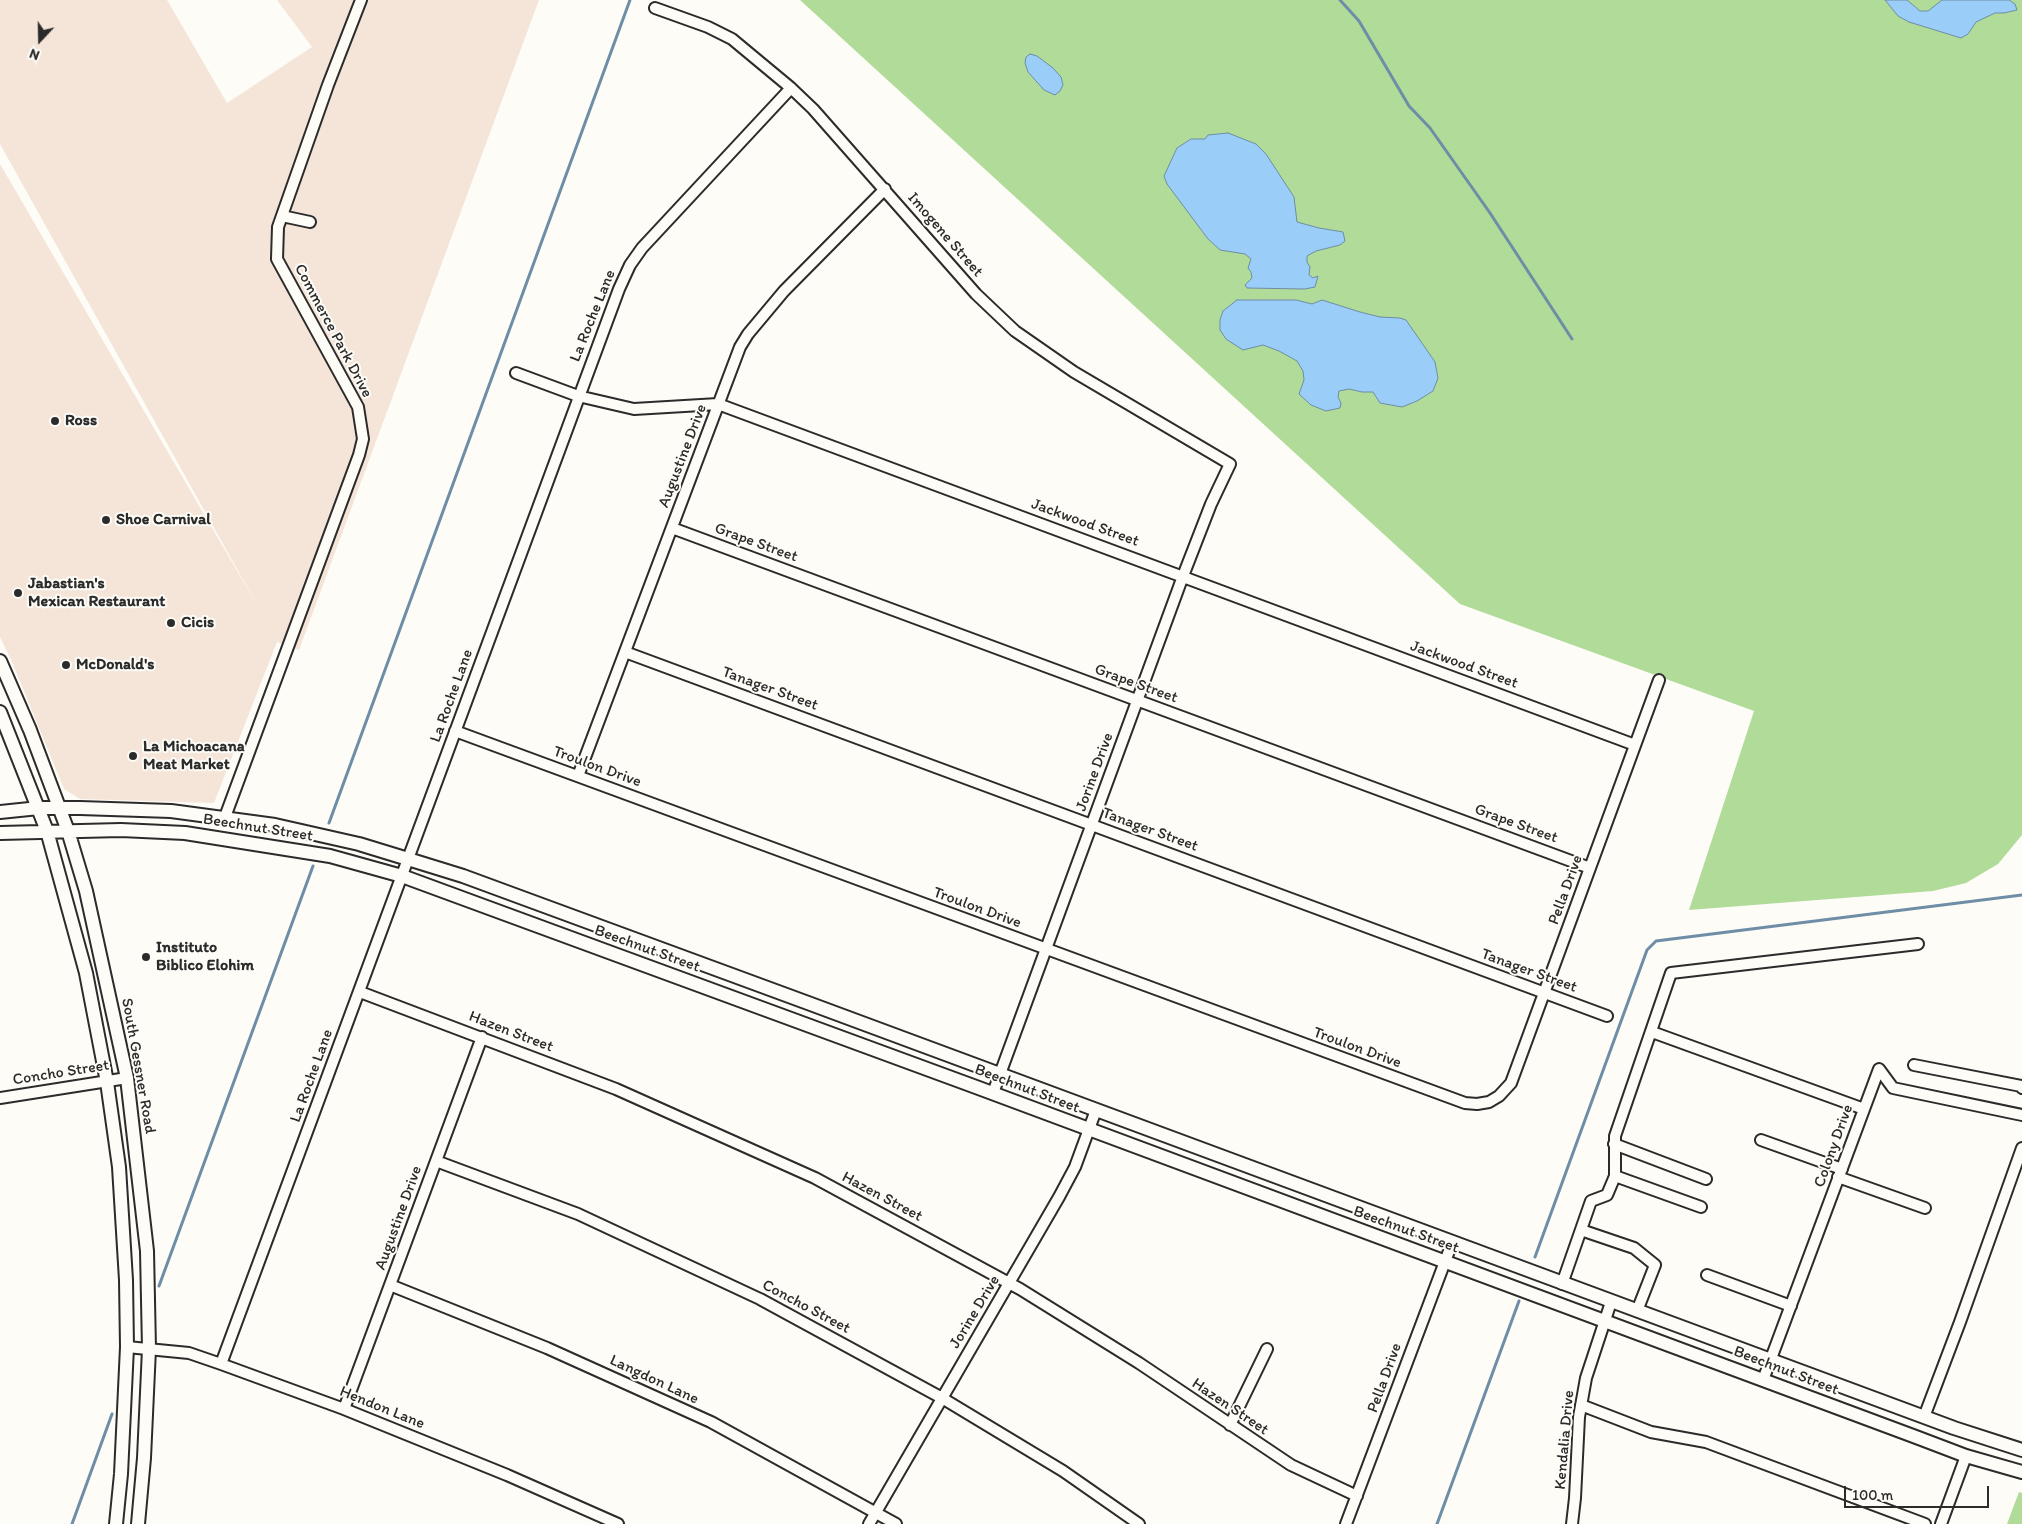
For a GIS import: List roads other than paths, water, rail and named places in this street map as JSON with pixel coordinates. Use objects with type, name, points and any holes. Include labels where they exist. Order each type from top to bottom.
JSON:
[{"type":"main road","name":"South Gessner Road","points":[[0,661],[30,730],[68,831],[86,891],[128,1078],[147,1251],[149,1349],[144,1458],[138,1524]]},
{"type":"main road","name":"South Gessner Road","points":[[0,712],[47,831],[86,973],[107,1082],[119,1167],[124,1224],[127,1347],[121,1474],[116,1524]]},
{"type":"main road","name":"Beechnut Street","points":[[0,812],[39,808],[134,809],[225,817],[275,825],[334,838],[408,858],[463,876],[808,1003],[1900,1409],[2022,1450]]},
{"type":"main road","name":"Beechnut Street","points":[[0,833],[47,831],[170,832],[330,856],[402,876],[993,1093],[1966,1456],[2022,1472]]},
{"type":"main road","points":[[589,945],[596,925]]},
{"type":"main road","points":[[801,1022],[808,1003]]},
{"type":"main road","points":[[1268,1196],[1275,1177]]},
{"type":"main road","points":[[1893,1428],[1900,1409]]},
{"type":"street","name":"Commerce Park Drive","points":[[225,817],[359,454],[362,439],[358,406],[277,259],[278,227],[328,85],[361,0]]},
{"type":"street","name":"Imogene Street","points":[[655,8],[708,27],[732,39],[791,88],[813,109],[885,189],[976,294],[1015,331],[1074,372],[1230,464]]},
{"type":"street","name":"La Roche Lane","points":[[221,1364],[619,289],[630,265],[642,248],[791,88]]},
{"type":"street","name":"Augustine Drive","points":[[578,776],[740,347],[748,334],[784,291],[885,189]]},
{"type":"street","points":[[282,216],[310,222]]},
{"type":"street","name":"Jackwood Street","points":[[516,373],[578,396],[637,410],[718,404],[1635,744]]},
{"type":"street","name":"Jorine Drive","points":[[993,1093],[1183,576],[1211,504],[1230,464]]},
{"type":"street","name":"Grape Street","points":[[672,528],[1590,868]]},
{"type":"street","name":"Tanager Street","points":[[625,652],[1607,1016]]},
{"type":"street","name":"Pella Drive","points":[[1489,1102],[1499,1096],[1511,1083],[1659,680]]},
{"type":"street","name":"Troulon Drive","points":[[455,731],[1465,1103],[1489,1102]]},
{"type":"street","points":[[1562,1284],[1591,1201],[1607,1196],[1615,1176],[1615,1136],[1671,973],[1918,944]]},
{"type":"street","name":"Hazen Street","points":[[360,992],[616,1088],[814,1178],[1010,1283],[1139,1363],[1291,1466],[1357,1496]]},
{"type":"street","points":[[1652,1032],[1864,1109]]},
{"type":"street","name":"Augustine Drive","points":[[344,1409],[482,1037]]},
{"type":"street","points":[[1914,1064],[2021,1086],[2022,1088]]},
{"type":"street","name":"Colony Drive","points":[[1764,1380],[1879,1069],[1893,1088],[2022,1115]]},
{"type":"street","name":"Concho Street","points":[[0,1098],[128,1078]]},
{"type":"street","name":"Jorine Drive","points":[[868,1524],[1063,1190],[1096,1110]]},
{"type":"street","points":[[1761,1140],[1925,1208]]},
{"type":"street","points":[[1614,1144],[1706,1180]]},
{"type":"street","points":[[1924,1417],[2022,1148]]},
{"type":"street","name":"Concho Street","points":[[436,1161],[578,1214],[760,1300],[942,1398],[1063,1471],[1139,1524]]},
{"type":"street","points":[[1615,1176],[1701,1207]]},
{"type":"street","points":[[1581,1230],[1634,1248],[1655,1265],[1637,1311]]},
{"type":"street","name":"Pella Drive","points":[[1346,1524],[1452,1243]]},
{"type":"street","points":[[1707,1274],[1791,1306]]},
{"type":"street","name":"Langdon Lane","points":[[390,1285],[547,1348],[711,1422],[896,1524]]},
{"type":"street","name":"Kendalia Drive","points":[[1572,1524],[1581,1405],[1586,1378],[1611,1302]]},
{"type":"street","name":"Hendon Lane","points":[[127,1347],[190,1353],[221,1364],[344,1409],[507,1475],[618,1524]]},
{"type":"street","points":[[1230,1425],[1268,1349]]},
{"type":"street","points":[[1581,1405],[1651,1432],[1706,1442],[1925,1524]]},
{"type":"street","points":[[1941,1524],[1966,1456]]},
{"type":"water","points":[[1885,0],[1907,0],[1920,11],[1928,11],[1942,0],[2009,0],[2015,4],[2017,10],[1995,13],[1976,22],[1968,34],[1961,38],[1909,22],[1898,16]]},
{"type":"water","points":[[1030,54],[1037,56],[1053,68],[1061,77],[1063,85],[1055,95],[1044,90],[1028,72],[1025,63],[1026,57]]},
{"type":"water","points":[[1228,133],[1256,144],[1266,154],[1294,197],[1297,222],[1343,232],[1345,241],[1340,245],[1316,251],[1307,256],[1307,262],[1310,267],[1309,275],[1313,278],[1318,276],[1315,287],[1305,289],[1247,288],[1245,285],[1252,278],[1248,268],[1251,259],[1245,254],[1220,250],[1208,239],[1167,184],[1164,176],[1177,148],[1191,139],[1205,139],[1208,135]]},
{"type":"water","points":[[1237,300],[1296,300],[1312,304],[1322,300],[1380,317],[1406,320],[1435,362],[1438,378],[1433,391],[1417,401],[1402,407],[1380,403],[1373,392],[1349,389],[1339,391],[1340,408],[1326,411],[1311,405],[1299,394],[1304,380],[1303,371],[1297,361],[1263,345],[1243,350],[1226,339],[1220,330],[1220,320],[1223,311]]},
{"type":"waterway","points":[[329,823],[630,0]]},
{"type":"waterway","points":[[1340,0],[1359,21],[1409,106],[1430,128],[1490,213],[1572,339]]},
{"type":"waterway","points":[[159,1286],[313,866]]},
{"type":"waterway","points":[[1535,1257],[1647,950],[1656,941],[2022,895]]},
{"type":"waterway","points":[[1437,1524],[1519,1301]]},
{"type":"waterway","points":[[72,1524],[112,1414]]},
{"type":"place","name":"Ross","points":[[55,421]]},
{"type":"place","name":"Shoe Carnival","points":[[106,520]]},
{"type":"place","name":"Jabastian's Mexican Restaurant","points":[[18,593]]},
{"type":"place","name":"Cicis","points":[[171,623]]},
{"type":"place","name":"McDonald's","points":[[66,665]]},
{"type":"place","name":"La Michoacana Meat Market","points":[[133,756]]},
{"type":"place","name":"Instituto Biblico Elohim","points":[[146,957]]}]
